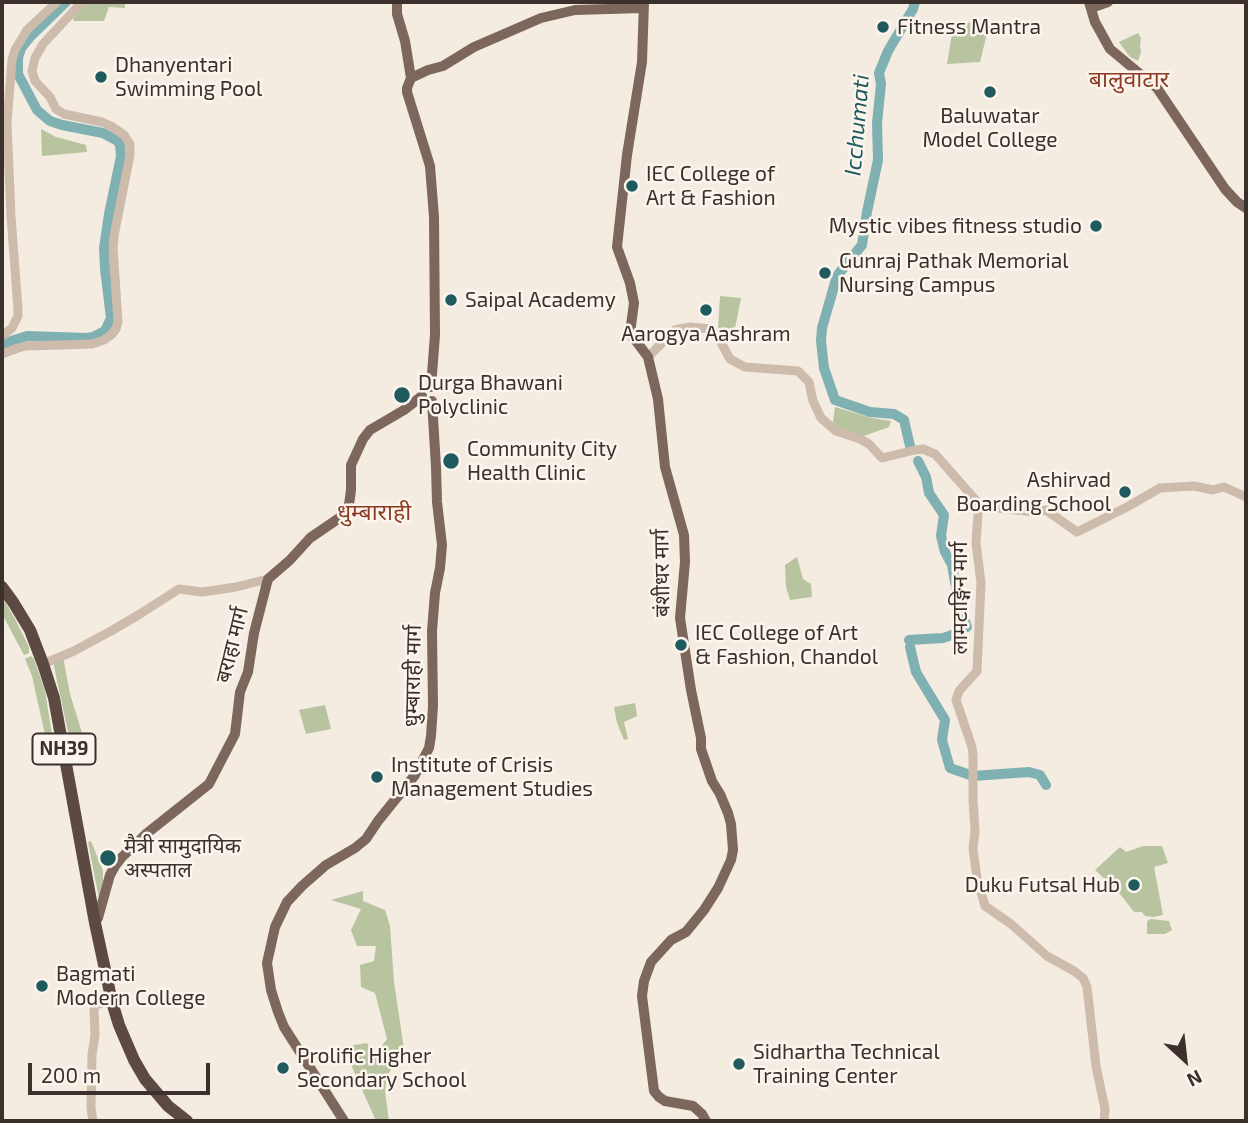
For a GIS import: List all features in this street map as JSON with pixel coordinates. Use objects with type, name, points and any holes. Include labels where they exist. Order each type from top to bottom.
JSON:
[{"type":"highway","name":"NH39","points":[[2,587],[30,630],[54,698],[95,923],[112,1002],[123,1037],[145,1079],[168,1106],[187,1121]]},
{"type":"main road","points":[[397,2],[397,14],[411,78],[443,66],[474,47],[541,18],[575,10],[644,5]]},
{"type":"main road","points":[[1108,2],[1090,5],[1095,22],[1110,49],[1157,88],[1225,189],[1246,208]]},
{"type":"main road","name":"बंशीधर मार्ग","points":[[644,5],[642,62],[627,155],[617,247],[634,303],[629,333],[648,357],[658,399],[665,467],[684,535],[685,562],[680,618],[701,749],[712,781],[728,813],[733,850],[718,888],[705,910],[686,932],[671,940],[652,962],[644,981],[642,996],[654,1091],[665,1101],[693,1106],[706,1121]]},
{"type":"main road","name":"धुम्बाराही मार्ग","points":[[344,1121],[281,1020],[271,990],[267,963],[275,927],[287,902],[326,865],[366,839],[415,775],[429,748],[431,736],[432,631],[442,545],[427,399],[436,395],[431,387],[435,335],[434,217],[429,166],[407,92],[411,78]]},
{"type":"main road","points":[[268,579],[310,538],[348,512],[351,465],[370,430],[427,399]]},
{"type":"main road","name":"बराहा मार्ग","points":[[95,923],[115,866],[146,834],[209,784],[235,734],[240,692],[248,671],[254,633],[268,579]]},
{"type":"street","points":[[2,337],[11,330],[18,316],[7,123],[12,60],[27,30],[57,2]]},
{"type":"street","points":[[2,354],[26,346],[92,344],[111,335],[118,321],[113,248],[130,144],[124,135],[111,126],[64,114],[56,109],[50,97],[35,81],[32,71],[35,58],[43,44],[82,2]]},
{"type":"street","points":[[648,357],[675,330],[690,327],[710,329],[717,335],[730,359],[745,367],[798,371],[809,382],[813,401],[821,418],[836,431],[869,444],[882,458],[923,449],[935,454],[980,505],[1035,512],[1046,510],[1077,532],[1160,488],[1194,486],[1213,490],[1224,487],[1246,496]]},
{"type":"street","name":"लामटाङ्गिन मार्ग","points":[[980,505],[976,543],[981,583],[977,671],[959,691],[956,700],[973,755],[973,849],[977,878],[985,906],[1011,924],[1047,956],[1083,978],[1087,987],[1096,1066],[1105,1109],[1104,1121]]},
{"type":"street","points":[[43,664],[74,652],[179,589],[202,593],[268,579]]},
{"type":"street","points":[[93,1121],[94,1009],[97,1004],[112,1002]]},
{"type":"green space","points":[[87,2],[125,2],[125,8],[109,7],[104,21],[74,21],[73,18]]},
{"type":"green space","points":[[954,21],[989,25],[980,62],[947,64]]},
{"type":"green space","points":[[1138,33],[1141,38],[1141,52],[1138,61],[1130,57],[1119,42]]},
{"type":"green space","points":[[41,129],[56,137],[86,145],[87,152],[42,156]]},
{"type":"green space","points":[[720,296],[741,298],[735,328],[718,329]]},
{"type":"green space","points":[[835,407],[891,421],[889,427],[861,437],[841,431],[833,422]]},
{"type":"green space","points":[[797,557],[803,579],[811,584],[812,597],[790,600],[786,587],[785,565]]},
{"type":"green space","points":[[2,597],[29,647],[29,653],[24,655],[2,614]]},
{"type":"green space","points":[[31,656],[45,691],[54,747],[51,753],[32,676],[25,659]]},
{"type":"green space","points":[[63,657],[70,694],[83,736],[82,743],[70,741],[53,662]]},
{"type":"green space","points":[[635,703],[637,716],[624,722],[628,739],[624,740],[614,707]]},
{"type":"green space","points":[[325,705],[331,729],[306,734],[299,710]]},
{"type":"green space","points":[[91,841],[103,871],[99,899],[88,842]]},
{"type":"green space","name":"Duku Futsal Hub","points":[[1143,846],[1162,846],[1168,863],[1154,867],[1163,915],[1153,917],[1134,912],[1117,890],[1095,870],[1120,847],[1126,852]]},
{"type":"green space","points":[[363,891],[363,901],[385,910],[390,926],[394,982],[404,1049],[387,1076],[385,1091],[389,1121],[376,1121],[348,1054],[341,1047],[367,1043],[374,1056],[387,1039],[375,993],[361,987],[360,965],[374,961],[376,946],[357,946],[351,930],[361,909],[331,900]]},
{"type":"green space","points":[[1147,921],[1169,921],[1172,930],[1165,934],[1147,934]]},
{"type":"waterway","points":[[2,346],[27,336],[93,337],[105,331],[111,318],[104,248],[121,156],[120,144],[103,133],[50,121],[37,110],[18,74],[21,48],[66,2]]},
{"type":"waterway","name":"Icchumati","points":[[910,446],[904,420],[894,414],[870,412],[835,400],[824,368],[821,341],[822,328],[837,276],[862,245],[878,160],[877,123],[881,84],[879,73],[915,2]]},
{"type":"waterway","name":"Icchumati","points":[[918,461],[926,477],[929,493],[944,515],[941,536],[952,565],[959,606],[967,627]]},
{"type":"waterway","name":"Icchumati","points":[[909,640],[943,638],[961,632]]},
{"type":"waterway","name":"Icchumati","points":[[910,647],[916,672],[945,720],[942,740],[950,768],[973,776],[1029,772],[1040,775],[1046,785]]},
{"type":"place","name":"Fitness Mantra","points":[[883,27]]},
{"type":"place","name":"Dhanyentari Swimming Pool","points":[[101,77]]},
{"type":"place","name":"Baluwatar Model College","points":[[990,92]]},
{"type":"place","name":"IEC College of Art & Fashion","points":[[632,186]]},
{"type":"place","name":"Mystic vibes fitness studio","points":[[1096,226]]},
{"type":"place","name":"Gunraj Pathak Memorial Nursing Campus","points":[[825,273]]},
{"type":"place","name":"Saipal Academy","points":[[451,300]]},
{"type":"place","name":"Aarogya Aashram","points":[[706,310]]},
{"type":"place","name":"Durga Bhawani Polyclinic","points":[[402,395]]},
{"type":"place","name":"Community City Health Clinic","points":[[451,461]]},
{"type":"place","name":"Ashirvad Boarding School","points":[[1125,492]]},
{"type":"place","name":"IEC College of Art & Fashion, Chandol","points":[[681,645]]},
{"type":"place","name":"Institute of Crisis Management Studies","points":[[377,777]]},
{"type":"place","name":"मैत्री सामुदायिक अस्पताल","points":[[108,858]]},
{"type":"place","name":"Duku Futsal Hub","points":[[1134,885]]},
{"type":"place","name":"Bagmati Modern College","points":[[42,986]]},
{"type":"place","name":"Sidhartha Technical Training Center","points":[[739,1064]]},
{"type":"place","name":"Prolific Higher Secondary School","points":[[283,1068]]},
{"type":"district","name":"बालुवाटार","points":[[1129,79]]},
{"type":"district","name":"धुम्बाराही","points":[[374,512]]}]
